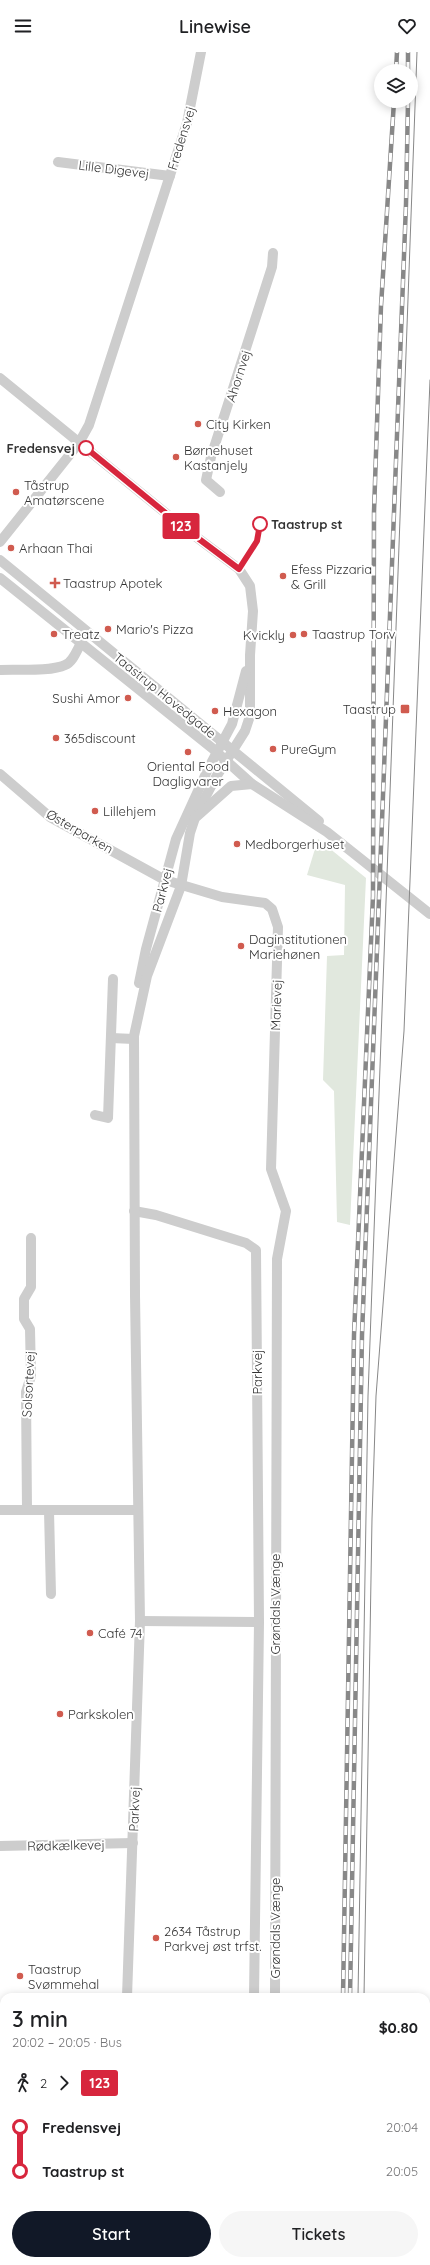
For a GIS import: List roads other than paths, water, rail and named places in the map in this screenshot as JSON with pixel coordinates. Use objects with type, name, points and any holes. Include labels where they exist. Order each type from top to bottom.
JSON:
[{"type":"street","name":"Fredensvej","points":[[0,542],[79,443],[89,424],[187,123],[201,52]]},
{"type":"street","name":"Lille Digevej","points":[[58,162],[170,176]]},
{"type":"street","name":"Ahornvej","points":[[220,492],[206,480],[211,457],[272,267],[273,254]]},
{"type":"street","points":[[0,378],[179,524],[239,569],[247,580],[252,592],[253,611],[250,655]]},
{"type":"street","name":"Taastrup Hovedgade","points":[[0,560],[316,818],[327,832]]},
{"type":"street","name":"Taastrup Hovedgade","points":[[0,578],[217,752],[252,784],[327,832],[430,914]]},
{"type":"street","points":[[1,670],[55,668],[66,665],[72,660],[81,643]]},
{"type":"street","name":"Parkvej","points":[[127,1993],[140,1622],[133,1032],[140,976],[146,949],[176,839],[223,742],[238,706],[250,655]]},
{"type":"street","name":"Parkvej","points":[[134,1038],[147,976],[181,886],[190,833],[195,818],[226,761],[245,731],[250,716],[250,655]]},
{"type":"street","name":"Østerparken","points":[[0,774],[50,817],[165,880]]},
{"type":"street","points":[[195,818],[231,786],[252,784]]},
{"type":"street","name":"Marievej","points":[[165,880],[222,897],[265,903],[272,909],[277,918],[278,927],[271,1169],[286,1211]]},
{"type":"street","points":[[95,1115],[108,1118],[113,979]]},
{"type":"street","points":[[111,1038],[134,1038]]},
{"type":"street","name":"Parkvej","points":[[134,1211],[156,1215],[239,1241],[256,1250],[259,1622],[254,1993]]},
{"type":"street","name":"Grøndals Vænge","points":[[275,1993],[275,1420],[277,1259],[286,1211]]},
{"type":"street","name":"Solsortevej","points":[[27,1510],[26,1392],[31,1376],[31,1368],[30,1329],[24,1319],[24,1299],[31,1287],[31,1238]]},
{"type":"street","points":[[0,1510],[138,1510]]},
{"type":"street","points":[[49,1511],[51,1594]]},
{"type":"street","points":[[140,1622],[259,1622]]},
{"type":"street","name":"Rødkælkevej","points":[[0,1846],[132,1844]]},
{"type":"tram line","points":[[358,1993],[368,1396],[417,52]]},
{"type":"tram line","points":[[364,1993],[372,1519],[376,1396],[404,1031],[430,380]]},
{"type":"railway","points":[[396,64],[397,52]]},
{"type":"railway","points":[[408,52],[408,64]]},
{"type":"railway","points":[[343,1993],[354,1335],[373,896],[374,512],[381,306],[394,108]]},
{"type":"railway","points":[[350,1993],[362,1335],[406,204],[408,108]]},
{"type":"place","name":"City Kirken","points":[[198,424]]},
{"type":"place","name":"Fredensvej","points":[[86,448]]},
{"type":"place","name":"Børnehuset Kastanjely","points":[[176,457]]},
{"type":"place","name":"Tåstrup Amatørscene","points":[[16,492]]},
{"type":"place","name":"Taastrup st","points":[[260,524]]},
{"type":"place","name":"Arhaan Thai","points":[[11,548]]},
{"type":"place","name":"Efess Pizzaria & Grill","points":[[283,576]]},
{"type":"place","name":"Taastrup Apotek","points":[[55,583]]},
{"type":"place","name":"Mario's Pizza","points":[[108,629]]},
{"type":"place","name":"Treatz","points":[[54,634]]},
{"type":"place","name":"Taastrup Torv","points":[[304,634]]},
{"type":"place","name":"Kvickly","points":[[293,635]]},
{"type":"place","name":"Sushi Amor","points":[[128,698]]},
{"type":"place","name":"Taastrup","points":[[405,709]]},
{"type":"place","name":"Hexagon","points":[[215,711]]},
{"type":"place","name":"365discount","points":[[56,738]]},
{"type":"place","name":"PureGym","points":[[273,749]]},
{"type":"place","name":"Oriental Food Dagligvarer","points":[[188,752]]},
{"type":"place","name":"Lillehjem","points":[[95,811]]},
{"type":"place","name":"Medborgerhuset","points":[[237,844]]},
{"type":"place","name":"Daginstitutionen Mariehønen","points":[[241,946]]},
{"type":"place","name":"Café 74","points":[[90,1633]]},
{"type":"place","name":"Parkskolen","points":[[60,1714]]},
{"type":"place","name":"2634 Tåstrup Parkvej øst trfst.","points":[[156,1938]]},
{"type":"place","name":"Taastrup Svømmehal","points":[[20,1976]]}]
